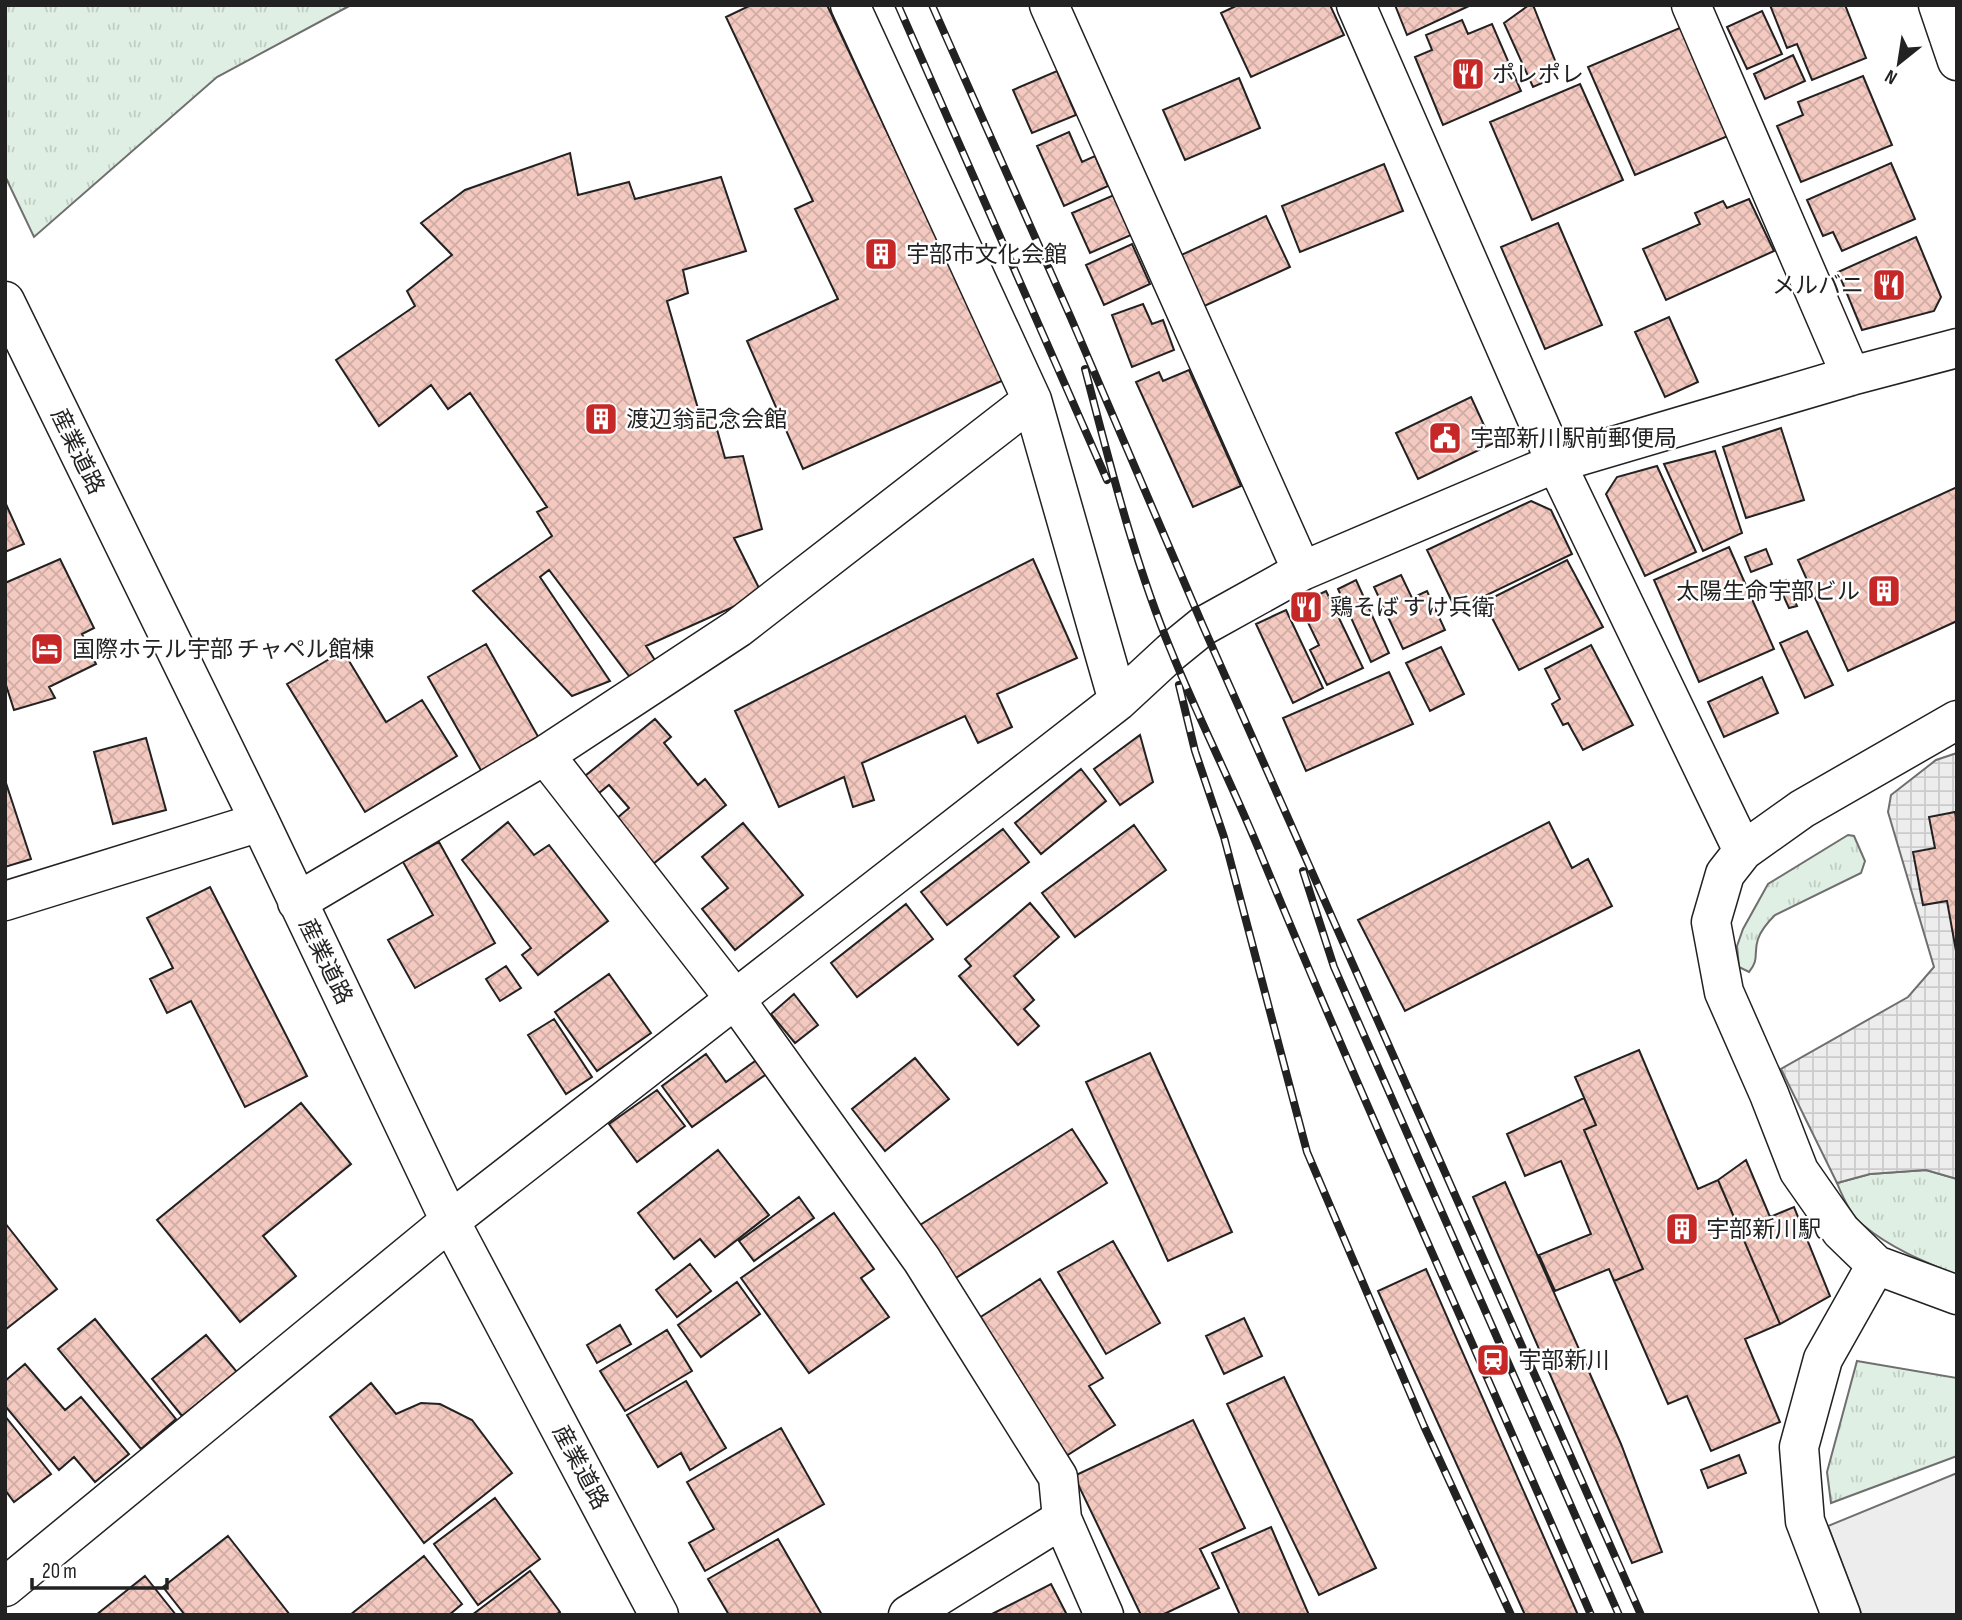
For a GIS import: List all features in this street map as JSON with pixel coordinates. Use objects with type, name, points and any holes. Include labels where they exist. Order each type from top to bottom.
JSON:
[{"type":"street","points":[[850,5],[1032,400],[1118,701]]},
{"type":"street","points":[[1049,5],[1302,571]]},
{"type":"street","points":[[1356,5],[1556,463],[1743,851]]},
{"type":"street","points":[[1691,5],[1851,376]]},
{"type":"street","points":[[1938,5],[1957,61]]},
{"type":"street","name":"産業道路","points":[[5,301],[13,339],[260,822],[450,1221],[659,1615]]},
{"type":"street","points":[[5,1587],[450,1221],[1118,701],[1203,626],[1302,571],[1556,463],[1851,376],[1957,348]]},
{"type":"street","points":[[297,902],[545,755],[738,628],[1032,400]]},
{"type":"street","points":[[1957,720],[1802,809],[1743,851],[1725,874],[1711,922],[1724,992],[1799,1171],[1841,1231],[1875,1265],[1957,1295]]},
{"type":"street","points":[[545,755],[735,999],[929,1271],[1058,1477],[1062,1519],[1104,1615]]},
{"type":"street","points":[[5,901],[260,822]]},
{"type":"street","points":[[1841,1615],[1805,1521],[1799,1447],[1823,1359],[1875,1265]]},
{"type":"street","points":[[908,1615],[1062,1519]]},
{"type":"green space","points":[[5,5],[351,5],[217,77],[34,237],[5,176]]},
{"type":"green space","points":[[1848,835],[1854,836],[1865,861],[1861,873],[1775,915],[1759,936],[1755,960],[1749,972],[1739,967],[1737,946],[1743,929],[1768,884]]},
{"type":"green space","points":[[1926,1170],[1957,1179],[1957,1275],[1908,1254],[1873,1233],[1855,1216],[1837,1183],[1870,1174]]},
{"type":"green space","points":[[1857,1361],[1957,1378],[1957,1456],[1831,1503],[1827,1472]]},
{"type":"shaded area","points":[[1957,753],[1957,1179],[1926,1170],[1870,1174],[1837,1183],[1781,1069],[1908,997],[1934,967],[1888,812],[1891,795],[1936,760]]},
{"type":"shaded area","points":[[1957,1473],[1957,1615],[1862,1615],[1828,1526]]},
{"type":"building","name":"宇部市文化会館","points":[[751,5],[827,5],[1004,380],[803,469],[747,341],[838,299],[795,209],[813,201],[726,17]]},
{"type":"building","points":[[1238,5],[1330,5],[1344,35],[1251,77],[1221,13]]},
{"type":"building","points":[[1395,5],[1471,5],[1407,35]]},
{"type":"building","points":[[1529,5],[1533,5],[1556,63],[1545,68],[1549,80],[1533,87],[1504,23]]},
{"type":"building","points":[[1770,5],[1845,5],[1866,58],[1812,80],[1797,44],[1787,48]]},
{"type":"building","points":[[1762,11],[1782,54],[1747,69],[1727,27]]},
{"type":"building","name":"ポレポレ","points":[[1462,20],[1468,34],[1492,24],[1521,91],[1443,125],[1415,57],[1432,50],[1426,35]]},
{"type":"building","points":[[1682,27],[1728,136],[1635,175],[1588,67]]},
{"type":"building","points":[[1793,55],[1805,81],[1765,99],[1754,74]]},
{"type":"building","points":[[1057,71],[1076,115],[1032,133],[1013,90]]},
{"type":"building","points":[[1863,76],[1892,145],[1801,182],[1777,126],[1803,115],[1798,102]]},
{"type":"building","points":[[1239,78],[1260,128],[1185,160],[1163,110]]},
{"type":"building","points":[[1580,84],[1623,180],[1532,220],[1490,122]]},
{"type":"building","points":[[1069,132],[1082,162],[1095,156],[1108,186],[1064,206],[1037,146]]},
{"type":"building","name":"渡辺翁記念会館","points":[[570,153],[578,195],[629,182],[635,199],[721,177],[746,251],[683,270],[688,293],[667,301],[699,412],[711,408],[725,458],[743,456],[762,529],[734,538],[762,594],[646,646],[658,665],[629,676],[549,570],[540,577],[610,681],[572,696],[473,591],[552,536],[537,512],[547,507],[470,393],[448,409],[431,385],[379,426],[336,360],[415,306],[407,291],[452,255],[421,223],[465,190]]},
{"type":"building","points":[[1891,163],[1915,219],[1842,251],[1833,232],[1823,236],[1807,200]]},
{"type":"building","points":[[1384,164],[1403,211],[1300,252],[1282,206]]},
{"type":"building","points":[[1114,195],[1131,235],[1090,253],[1072,213]]},
{"type":"building","points":[[1749,199],[1774,251],[1666,300],[1643,249],[1700,224],[1695,213],[1723,201],[1727,208]]},
{"type":"building","points":[[1266,216],[1290,267],[1200,308],[1177,257]]},
{"type":"building","points":[[1558,223],[1602,325],[1545,349],[1501,247]]},
{"type":"building","name":"メルバニ","points":[[1916,237],[1941,297],[1934,311],[1862,330],[1838,272]]},
{"type":"building","points":[[1132,244],[1150,284],[1104,305],[1086,265]]},
{"type":"building","points":[[1143,304],[1152,324],[1163,320],[1174,350],[1132,367],[1112,315]]},
{"type":"building","points":[[1669,317],[1698,382],[1665,397],[1635,332]]},
{"type":"building","points":[[1189,370],[1241,486],[1193,507],[1136,382],[1159,372],[1163,381]]},
{"type":"building","points":[[1471,397],[1488,434],[1496,430],[1500,440],[1418,479],[1396,433]]},
{"type":"building","points":[[1781,428],[1804,500],[1746,518],[1723,447]]},
{"type":"building","points":[[1715,451],[1742,533],[1703,551],[1664,464]]},
{"type":"building","points":[[1657,466],[1696,552],[1645,576],[1606,494],[1617,477]]},
{"type":"building","name":"太陽生命宇部ビル","points":[[1957,487],[1957,621],[1848,671],[1798,560]]},
{"type":"building","points":[[1531,501],[1551,510],[1572,554],[1456,610],[1427,550]]},
{"type":"building","points":[[5,502],[24,544],[5,552]]},
{"type":"building","points":[[1729,547],[1774,649],[1699,682],[1654,580]]},
{"type":"building","points":[[1766,549],[1772,564],[1751,572],[1745,557]]},
{"type":"building","name":"国際ホテル宇部 チャペル館棟","points":[[60,559],[94,628],[82,634],[96,664],[49,687],[55,698],[14,710],[5,682],[5,583]]},
{"type":"building","points":[[1033,559],[1077,658],[997,694],[1012,727],[978,743],[965,716],[862,763],[874,800],[853,807],[844,777],[779,807],[735,711]]},
{"type":"building","points":[[1567,560],[1603,627],[1519,670],[1489,612],[1494,609],[1490,599]]},
{"type":"building","points":[[1401,575],[1412,598],[1427,591],[1445,630],[1403,649],[1374,587]]},
{"type":"building","points":[[1356,580],[1389,653],[1371,662],[1338,589]]},
{"type":"building","points":[[1786,580],[1797,606],[1789,608],[1778,584]]},
{"type":"building","points":[[1326,591],[1363,668],[1327,685],[1310,650],[1319,645],[1299,604]]},
{"type":"building","points":[[1286,610],[1323,688],[1293,703],[1256,624]]},
{"type":"building","points":[[1807,631],[1833,685],[1805,698],[1780,643]]},
{"type":"building","points":[[486,644],[540,740],[482,772],[428,677]]},
{"type":"building","points":[[1591,645],[1633,725],[1583,750],[1568,723],[1563,725],[1552,704],[1560,699],[1545,669]]},
{"type":"building","points":[[1441,647],[1464,694],[1430,711],[1406,663]]},
{"type":"building","points":[[343,651],[386,722],[422,700],[457,756],[365,812],[287,684]]},
{"type":"building","points":[[1389,672],[1413,724],[1306,771],[1283,718]]},
{"type":"building","points":[[1762,677],[1778,713],[1724,737],[1708,702]]},
{"type":"building","points":[[655,719],[671,737],[664,743],[698,785],[705,779],[726,805],[653,864],[616,819],[629,808],[609,785],[599,793],[585,776]]},
{"type":"building","points":[[1140,735],[1153,782],[1120,805],[1094,769]]},
{"type":"building","points":[[146,738],[166,810],[113,824],[94,752]]},
{"type":"building","points":[[1081,769],[1106,801],[1041,854],[1015,823]]},
{"type":"building","points":[[5,780],[31,859],[5,867]]},
{"type":"building","points":[[1955,812],[1956,951],[1947,901],[1923,905],[1913,852],[1935,848],[1929,817]]},
{"type":"building","points":[[508,822],[534,855],[549,845],[608,921],[538,975],[522,955],[531,948],[462,860]]},
{"type":"building","points":[[1549,822],[1572,868],[1588,859],[1612,906],[1405,1011],[1358,920]]},
{"type":"building","points":[[743,823],[803,895],[735,950],[702,909],[728,888],[702,857]]},
{"type":"building","points":[[1134,825],[1166,870],[1075,937],[1042,893]]},
{"type":"building","points":[[1003,829],[1029,862],[947,925],[921,892]]},
{"type":"building","points":[[439,842],[495,943],[415,988],[388,940],[433,915],[403,862]]},
{"type":"building","points":[[210,887],[307,1076],[245,1107],[191,1001],[167,1013],[150,979],[173,968],[147,918]]},
{"type":"building","points":[[1030,903],[1059,937],[1014,976],[1034,1000],[1024,1009],[1039,1026],[1018,1045],[959,976],[971,966],[965,959]]},
{"type":"building","points":[[906,904],[933,939],[857,997],[831,963]]},
{"type":"building","points":[[506,966],[521,988],[500,1001],[486,979]]},
{"type":"building","points":[[609,974],[651,1033],[597,1071],[555,1012]]},
{"type":"building","points":[[794,994],[818,1025],[795,1043],[771,1014]]},
{"type":"building","points":[[554,1019],[592,1077],[566,1094],[528,1035]]},
{"type":"building","name":"宇部新川駅","points":[[1639,1050],[1698,1189],[1718,1180],[1780,1324],[1745,1339],[1780,1422],[1711,1451],[1687,1396],[1668,1404],[1614,1281],[1643,1269],[1584,1130],[1596,1125],[1575,1077]]},
{"type":"building","points":[[1150,1053],[1232,1232],[1168,1261],[1086,1082]]},
{"type":"building","points":[[706,1054],[726,1082],[758,1059],[768,1073],[692,1127],[662,1086]]},
{"type":"building","points":[[915,1058],[949,1099],[885,1151],[852,1109]]},
{"type":"building","points":[[657,1090],[685,1126],[637,1162],[609,1124]]},
{"type":"building","points":[[1584,1098],[1596,1125],[1584,1130],[1643,1269],[1614,1281],[1609,1269],[1555,1291],[1539,1255],[1591,1234],[1561,1161],[1525,1176],[1507,1134]]},
{"type":"building","points":[[301,1103],[351,1164],[263,1236],[296,1276],[240,1322],[157,1220]]},
{"type":"building","points":[[1072,1129],[1107,1183],[954,1279],[920,1225]]},
{"type":"building","points":[[718,1150],[769,1215],[715,1257],[700,1239],[674,1259],[638,1213]]},
{"type":"building","points":[[1746,1160],[1770,1217],[1794,1207],[1830,1296],[1780,1324],[1718,1180]]},
{"type":"building","points":[[1505,1182],[1621,1444],[1662,1552],[1632,1563],[1473,1197]]},
{"type":"building","points":[[799,1197],[814,1218],[754,1261],[739,1241]]},
{"type":"building","points":[[834,1213],[874,1269],[861,1278],[889,1317],[809,1373],[741,1278]]},
{"type":"building","points":[[5,1223],[57,1289],[5,1330]]},
{"type":"building","points":[[1113,1241],[1160,1323],[1106,1354],[1058,1272]]},
{"type":"building","points":[[690,1264],[711,1291],[677,1317],[656,1290]]},
{"type":"building","points":[[1426,1269],[1578,1615],[1525,1615],[1378,1291]]},
{"type":"building","points":[[1040,1279],[1103,1378],[1089,1386],[1115,1425],[1066,1456],[979,1318]]},
{"type":"building","points":[[737,1282],[760,1314],[701,1357],[678,1325]]},
{"type":"building","points":[[1244,1318],[1262,1356],[1224,1374],[1206,1336]]},
{"type":"building","points":[[95,1319],[176,1419],[141,1449],[58,1349]]},
{"type":"building","points":[[620,1325],[631,1344],[597,1363],[587,1345]]},
{"type":"building","points":[[667,1330],[692,1371],[625,1411],[600,1371]]},
{"type":"building","points":[[206,1335],[237,1372],[182,1416],[152,1379]]},
{"type":"building","points":[[25,1364],[65,1410],[81,1397],[129,1454],[95,1482],[74,1457],[59,1470],[5,1406],[5,1381]]},
{"type":"building","points":[[1284,1377],[1376,1568],[1319,1595],[1227,1404]]},
{"type":"building","points":[[686,1381],[726,1448],[690,1470],[681,1453],[658,1467],[627,1415]]},
{"type":"building","points":[[371,1383],[396,1414],[421,1403],[440,1404],[472,1420],[512,1473],[424,1543],[330,1417]]},
{"type":"building","points":[[5,1416],[51,1474],[14,1502],[5,1490]]},
{"type":"building","points":[[1193,1420],[1245,1528],[1200,1549],[1219,1588],[1162,1615],[1141,1615],[1074,1476]]},
{"type":"building","points":[[781,1428],[824,1504],[705,1571],[689,1543],[714,1529],[687,1482]]},
{"type":"building","points":[[1739,1455],[1746,1473],[1708,1488],[1701,1470]]},
{"type":"building","points":[[495,1498],[540,1559],[478,1605],[434,1544]]},
{"type":"building","points":[[1271,1527],[1309,1615],[1240,1615],[1212,1553]]},
{"type":"building","points":[[228,1536],[290,1615],[185,1615],[163,1587]]},
{"type":"building","points":[[778,1539],[822,1615],[729,1615],[708,1579]]},
{"type":"building","points":[[424,1556],[462,1604],[449,1615],[350,1615]]},
{"type":"building","points":[[530,1571],[560,1612],[556,1615],[472,1615]]},
{"type":"building","points":[[145,1576],[176,1615],[96,1615]]},
{"type":"building","points":[[1051,1584],[1067,1615],[990,1615]]},
{"type":"railway","points":[[898,5],[1107,480]]},
{"type":"railway","points":[[932,5],[1071,318],[1203,626],[1641,1615]]},
{"type":"railway","points":[[1085,369],[1113,477],[1158,619],[1591,1615]]},
{"type":"railway","points":[[1179,685],[1195,751],[1224,837],[1307,1152],[1424,1426],[1511,1615]]},
{"type":"railway","points":[[1303,871],[1334,967],[1619,1615]]},
{"type":"place","name":"ポレポレ","points":[[1468,74]]},
{"type":"place","name":"宇部市文化会館","points":[[881,254]]},
{"type":"place","name":"メルバニ","points":[[1889,285]]},
{"type":"place","name":"渡辺翁記念会館","points":[[601,419]]},
{"type":"place","name":"宇部新川駅前郵便局","points":[[1445,438]]},
{"type":"place","name":"太陽生命宇部ビル","points":[[1884,591]]},
{"type":"place","name":"鶏そば すけ兵衛","points":[[1306,607]]},
{"type":"place","name":"国際ホテル宇部 チャペル館棟","points":[[47,649]]},
{"type":"place","name":"宇部新川駅","points":[[1682,1229]]},
{"type":"place","name":"宇部新川","points":[[1493,1360]]}]
